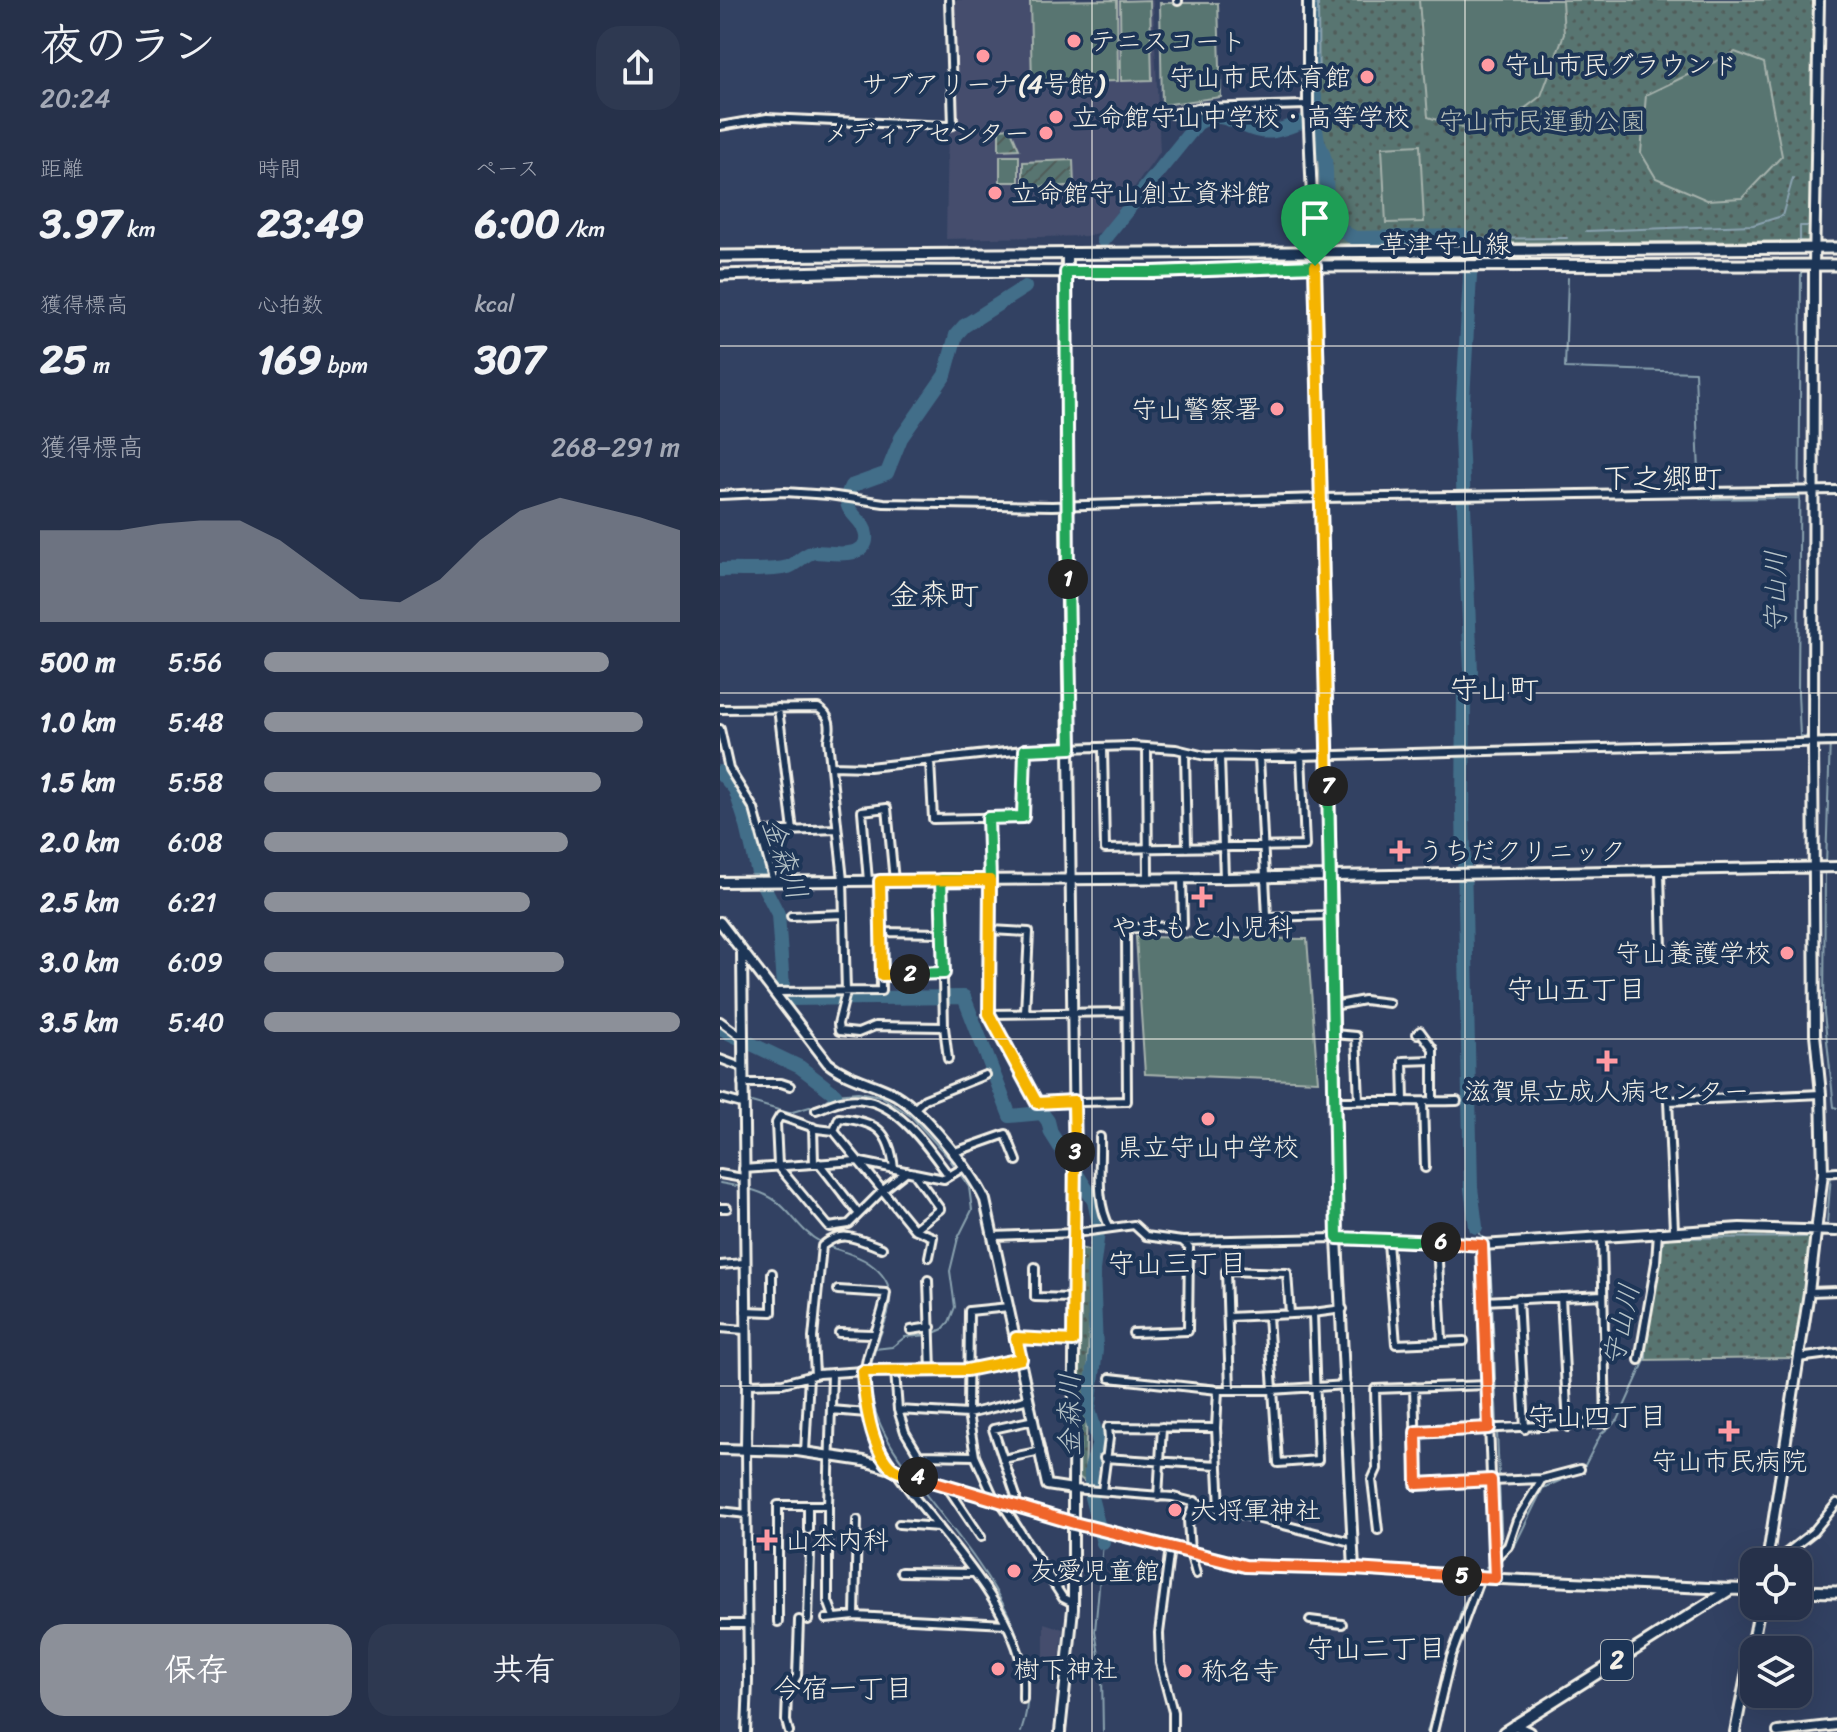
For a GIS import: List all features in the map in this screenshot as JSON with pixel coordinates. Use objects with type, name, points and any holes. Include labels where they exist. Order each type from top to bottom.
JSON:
[{"type":"main road","name":"草津守山線","points":[[720,256],[1837,248]]},
{"type":"main road","name":"草津守山線","points":[[720,275],[863,271],[1154,272],[1315,266],[1837,265]]},
{"type":"main road","points":[[1731,1589],[1740,1589]]},
{"type":"main road","name":"2","points":[[1504,1732],[1731,1589]]},
{"type":"main road","points":[[1812,1591],[1837,1592]]},
{"type":"street","points":[[720,126],[767,118],[953,125],[949,0]]},
{"type":"street","points":[[1308,0],[1308,108],[1332,915],[1337,1238],[1347,1385],[1354,1569]]},
{"type":"street","points":[[1769,1548],[1809,1292],[1823,1173],[1821,1094],[1815,1034],[1813,744],[1814,265],[1819,0]]},
{"type":"street","points":[[1172,114],[1197,108],[1308,108]]},
{"type":"street","points":[[1060,1732],[1073,1603],[1074,1523],[1075,1233],[1066,505],[1067,253]]},
{"type":"street","points":[[720,495],[785,492],[897,504],[1066,505],[1837,490]]},
{"type":"street","points":[[778,708],[793,831]]},
{"type":"street","points":[[720,709],[823,710],[830,723],[828,740],[844,914],[846,992],[839,1031],[858,1033],[875,1026],[944,1027]]},
{"type":"street","points":[[720,729],[729,769],[754,809],[774,882]]},
{"type":"street","points":[[831,766],[869,767],[1071,748],[1147,747],[1220,757],[1259,757],[1837,742]]},
{"type":"street","points":[[1147,747],[1148,878]]},
{"type":"street","points":[[1103,748],[1105,849],[1305,846],[1301,755]]},
{"type":"street","points":[[930,761],[933,819],[1023,817],[1025,750]]},
{"type":"street","points":[[1185,753],[1187,848]]},
{"type":"street","points":[[1220,757],[1224,878]]},
{"type":"street","points":[[1259,757],[1267,917],[1332,915]]},
{"type":"street","points":[[868,881],[862,811],[887,808],[894,881]]},
{"type":"street","points":[[988,818],[991,930],[989,1014],[1037,1103],[1127,1101],[1126,929],[1183,925],[1182,878]]},
{"type":"street","points":[[760,832],[837,829]]},
{"type":"street","points":[[720,882],[1224,878],[1837,867]]},
{"type":"street","points":[[1660,872],[1662,949]]},
{"type":"street","points":[[941,880],[944,1027],[948,1059]]},
{"type":"street","points":[[773,992],[881,991],[880,881]]},
{"type":"street","points":[[791,916],[844,914]]},
{"type":"street","points":[[720,922],[835,1069],[894,1094],[914,1109],[964,1167],[985,1200],[1047,1485],[1195,1501],[1351,1542]]},
{"type":"street","points":[[991,930],[1029,932],[1025,1013]]},
{"type":"street","points":[[881,932],[943,933]]},
{"type":"street","points":[[742,952],[747,1384],[746,1732]]},
{"type":"street","points":[[882,975],[944,973]]},
{"type":"street","points":[[1333,1006],[1364,1000],[1389,1003]]},
{"type":"street","points":[[989,1014],[1125,1012]]},
{"type":"street","points":[[720,1021],[742,1037]]},
{"type":"street","points":[[1417,1034],[1420,1031],[1433,1049],[1433,1101]]},
{"type":"street","points":[[1334,1034],[1356,1036],[1359,1100]]},
{"type":"street","points":[[720,1059],[741,1067]]},
{"type":"street","points":[[1404,1102],[1403,1061],[1433,1060]]},
{"type":"street","points":[[914,1109],[925,1099],[985,1075]]},
{"type":"street","points":[[742,1083],[781,1083],[790,1086]]},
{"type":"street","points":[[1674,1230],[1668,1101],[1821,1094]]},
{"type":"street","points":[[720,1098],[742,1104]]},
{"type":"street","points":[[816,1110],[847,1100],[867,1101],[892,1110],[923,1141],[949,1176]]},
{"type":"street","points":[[1335,1101],[1457,1101]]},
{"type":"street","points":[[1423,1102],[1425,1168]]},
{"type":"street","points":[[911,1172],[883,1190],[849,1224],[829,1227],[778,1166],[776,1123],[780,1116],[834,1131],[857,1161],[883,1190],[914,1229],[933,1237],[929,1257]]},
{"type":"street","points":[[834,1131],[839,1118],[864,1120],[883,1134],[892,1151],[894,1169]]},
{"type":"street","points":[[813,1127],[817,1163],[858,1213]]},
{"type":"street","points":[[952,1153],[1006,1134],[1017,1161]]},
{"type":"street","points":[[1100,1137],[1100,1195],[1102,1213],[1110,1228]]},
{"type":"street","points":[[720,1174],[778,1166],[857,1161],[944,1179],[964,1167]]},
{"type":"street","points":[[911,1172],[940,1209],[914,1229]]},
{"type":"street","points":[[1823,1173],[1837,1172]]},
{"type":"street","points":[[994,1236],[1075,1233],[1134,1225],[1146,1236],[1182,1241],[1337,1238],[1482,1245],[1674,1230],[1740,1228],[1837,1231]]},
{"type":"street","points":[[1639,1360],[1656,1262],[1658,1232]]},
{"type":"street","points":[[805,1452],[822,1246],[833,1237],[845,1235],[882,1248]]},
{"type":"street","points":[[1416,1432],[1606,1423],[1602,1238]]},
{"type":"street","points":[[1133,1333],[1188,1331],[1189,1247],[1182,1241]]},
{"type":"street","points":[[1388,1242],[1396,1344],[1464,1341]]},
{"type":"street","points":[[1437,1242],[1442,1340]]},
{"type":"street","points":[[1482,1245],[1495,1578]]},
{"type":"street","points":[[720,1265],[744,1263]]},
{"type":"street","points":[[1035,1267],[1035,1297],[1074,1298]]},
{"type":"street","points":[[1230,1390],[1226,1271],[1287,1273],[1290,1314]]},
{"type":"street","points":[[745,1311],[772,1312],[772,1273]]},
{"type":"street","points":[[928,1280],[931,1371]]},
{"type":"street","points":[[838,1290],[886,1293],[882,1317],[872,1334],[865,1371],[867,1413],[884,1457],[973,1573],[1006,1624],[1021,1661],[1023,1699]]},
{"type":"street","points":[[1809,1292],[1837,1291]]},
{"type":"street","points":[[1484,1301],[1603,1295]]},
{"type":"street","points":[[1561,1297],[1568,1427]]},
{"type":"street","points":[[1518,1298],[1525,1429]]},
{"type":"street","points":[[1009,1307],[969,1311],[968,1414],[975,1456],[998,1501],[1063,1598],[1073,1603]]},
{"type":"street","points":[[1228,1317],[1343,1309]]},
{"type":"street","points":[[1268,1316],[1278,1463],[1318,1460],[1313,1313]]},
{"type":"street","points":[[911,1330],[931,1327]]},
{"type":"street","points":[[720,1328],[745,1330]]},
{"type":"street","points":[[839,1333],[872,1334]]},
{"type":"street","points":[[1016,1338],[1073,1341]]},
{"type":"street","points":[[1798,1358],[1837,1353]]},
{"type":"street","points":[[747,1384],[783,1383],[812,1375],[865,1371],[967,1370],[1021,1359]]},
{"type":"street","points":[[895,1371],[898,1410],[905,1432],[935,1482]]},
{"type":"street","points":[[832,1374],[828,1601],[834,1617]]},
{"type":"street","points":[[1110,1378],[1218,1390],[1347,1385]]},
{"type":"street","points":[[1378,1530],[1372,1480],[1377,1469],[1375,1389],[1488,1385]]},
{"type":"street","points":[[1414,1387],[1417,1484],[1542,1479],[1580,1469]]},
{"type":"street","points":[[1218,1390],[1216,1428],[1220,1508]]},
{"type":"street","points":[[898,1410],[968,1414],[1029,1399]]},
{"type":"street","points":[[831,1410],[867,1413]]},
{"type":"street","points":[[1016,1506],[1016,1496],[993,1429],[1034,1420]]},
{"type":"street","points":[[1102,1491],[1108,1427],[1216,1428]]},
{"type":"street","points":[[1158,1497],[1162,1427]]},
{"type":"street","points":[[720,1449],[805,1452],[894,1470],[1074,1523],[1245,1566],[1731,1589]]},
{"type":"street","points":[[1003,1459],[1041,1451]]},
{"type":"street","points":[[920,1455],[975,1456]]},
{"type":"street","points":[[1104,1458],[1218,1465]]},
{"type":"street","points":[[1494,1559],[1508,1546],[1517,1520],[1542,1479]]},
{"type":"street","points":[[946,1485],[981,1537]]},
{"type":"street","points":[[1195,1501],[1188,1520],[1190,1552],[1196,1574]]},
{"type":"street","points":[[1793,1548],[1813,1532],[1837,1503]]},
{"type":"street","points":[[778,1622],[778,1505],[828,1505]]},
{"type":"street","points":[[808,1505],[808,1530]]},
{"type":"street","points":[[720,1511],[747,1514]]},
{"type":"street","points":[[855,1616],[857,1520]]},
{"type":"street","points":[[899,1524],[939,1527]]},
{"type":"street","points":[[1170,1547],[1159,1633],[1160,1663],[1170,1698],[1173,1732]]},
{"type":"street","points":[[808,1620],[810,1551]]},
{"type":"street","points":[[901,1572],[973,1573]]},
{"type":"street","points":[[1433,1732],[1451,1657],[1480,1578]]},
{"type":"street","points":[[826,1619],[855,1616],[1006,1624]]},
{"type":"street","points":[[789,1732],[786,1721],[787,1693],[797,1676],[799,1620]]},
{"type":"street","points":[[1310,1620],[1342,1624]]},
{"type":"street","points":[[1735,1732],[1757,1620]]},
{"type":"street","points":[[720,1624],[747,1624]]},
{"type":"street","points":[[1514,1725],[1529,1732]]},
{"type":"street","points":[[1778,1732],[1837,1725]]},
{"type":"shaded area","name":"立命館守山中学校・高等学校","points":[[951,0],[1153,0],[1160,152],[1102,232],[1087,236],[946,239],[948,126],[954,126]]},
{"type":"shaded area","points":[[1311,0],[1318,0],[1319,113],[1312,115]]},
{"type":"shaded area","points":[[1044,1623],[1063,1629],[1059,1666],[1044,1665]]},
{"type":"green space","name":"テニスコート","points":[[1117,0],[1118,81],[1032,83],[1030,1]]},
{"type":"green space","points":[[1150,0],[1152,80],[1121,81],[1120,1]]},
{"type":"green space","name":"守山市民運動公園","points":[[1312,0],[1814,0],[1811,241],[1322,244]]},
{"type":"green space","name":"守山市民グラウンド","points":[[1419,0],[1562,0],[1564,34],[1541,96],[1506,123],[1475,132],[1428,117]]},
{"type":"green space","points":[[1160,3],[1218,3],[1221,97],[1162,105]]},
{"type":"green space","points":[[1735,52],[1764,63],[1782,156],[1742,198],[1707,200],[1656,178],[1641,153],[1646,95]]},
{"type":"green space","points":[[1010,128],[1019,149],[999,150],[999,129]]},
{"type":"green space","points":[[1420,145],[1424,222],[1386,223],[1382,147]]},
{"type":"green space","points":[[1000,156],[1019,156],[1019,182],[1000,182]]},
{"type":"green space","points":[[1073,160],[1074,186],[1023,187],[1023,162]]},
{"type":"green space","points":[[1136,937],[1307,939],[1318,1081],[1145,1074]]},
{"type":"green space","points":[[1658,1232],[1816,1232],[1798,1358],[1639,1360]]},
{"type":"green space","points":[[1080,1248],[1091,1251],[1085,1482],[1078,1476]]},
{"type":"waterway","points":[[1816,225],[1821,225],[1824,0]]},
{"type":"waterway","points":[[1315,96],[1315,126],[1325,160],[1327,205],[1335,223],[1343,231],[1355,238],[1463,236],[1469,239],[1471,258],[1461,435],[1471,672],[1464,691],[1463,812],[1471,1188],[1476,1227]]},
{"type":"waterway","name":"金森川","points":[[1103,240],[1197,124],[1207,118],[1225,118],[1253,129],[1274,131],[1315,117]]},
{"type":"waterway","points":[[1586,231],[1753,225],[1782,216],[1793,178]]},
{"type":"waterway","points":[[1800,245],[1800,226],[1810,226]]},
{"type":"waterway","name":"守山川","points":[[1469,239],[1567,238]]},
{"type":"waterway","name":"守山川","points":[[1801,268],[1798,693],[1800,736],[1809,737]]},
{"type":"waterway","name":"守山川","points":[[1568,278],[1565,368],[1695,372],[1700,499],[1800,498]]},
{"type":"waterway","name":"金森川","points":[[720,570],[780,569],[792,566],[815,552],[846,553],[861,549],[866,535],[847,503],[851,486],[887,473],[901,438],[945,375],[956,335],[964,326],[1025,287]]},
{"type":"waterway","name":"守山川","points":[[1816,737],[1830,738],[1826,866]]},
{"type":"waterway","name":"金森川","points":[[720,772],[735,789],[759,877],[778,914],[786,999],[964,997],[1010,1116],[1042,1113],[1051,1133],[1094,1201],[1099,1224],[1093,1270],[1096,1350],[1089,1410],[1099,1443],[1091,1468],[1091,1497],[1103,1543]]},
{"type":"waterway","name":"守山川","points":[[1825,872],[1824,1013],[1834,1107],[1837,1108]]},
{"type":"waterway","points":[[720,1029],[800,1067],[835,1094]]},
{"type":"waterway","points":[[748,1101],[789,1113],[820,1104],[835,1094],[858,1092],[881,1096],[911,1116],[948,1157],[969,1187],[972,1210],[958,1238],[950,1271],[955,1307],[949,1322],[943,1329],[929,1335],[905,1337],[892,1347],[875,1349]]},
{"type":"waterway","points":[[720,1093],[742,1099]]},
{"type":"waterway","name":"守山川","points":[[1827,1222],[1831,1175]]},
{"type":"waterway","points":[[720,1183],[742,1187]]},
{"type":"waterway","points":[[749,1189],[774,1200],[822,1243]]},
{"type":"waterway","points":[[1476,1227],[1485,1242]]},
{"type":"waterway","name":"守山川","points":[[1500,1559],[1515,1545],[1543,1488],[1582,1471],[1601,1434],[1618,1420],[1646,1358],[1646,1341],[1664,1238],[1807,1237]]},
{"type":"waterway","points":[[827,1246],[869,1263],[889,1287],[888,1312],[871,1367]]},
{"type":"waterway","points":[[1489,1248],[1492,1297]]},
{"type":"waterway","points":[[1492,1303],[1497,1425]]},
{"type":"waterway","points":[[871,1374],[876,1413],[886,1437],[908,1470]]},
{"type":"waterway","points":[[1497,1431],[1499,1477]]},
{"type":"waterway","points":[[914,1479],[979,1565],[1015,1629],[1025,1663],[1028,1697],[1021,1732]]},
{"type":"waterway","points":[[1499,1483],[1502,1549]]},
{"type":"waterway","name":"金森川","points":[[1103,1543],[1095,1631],[1102,1673],[1103,1732]]},
{"type":"waterway","name":"守山川","points":[[1427,1732],[1462,1608],[1473,1587]]},
{"type":"place","name":"テニスコート","points":[[1074,41]]},
{"type":"place","name":"サブアリーナ(4号館)","points":[[983,56]]},
{"type":"place","name":"守山市民グラウンド","points":[[1488,65]]},
{"type":"place","name":"守山市民体育館","points":[[1367,77]]},
{"type":"place","name":"立命館守山中学校・高等学校","points":[[1056,117]]},
{"type":"place","name":"メディアセンター","points":[[1046,133]]},
{"type":"place","name":"立命館守山創立資料館","points":[[995,193]]},
{"type":"place","name":"守山警察署","points":[[1277,409]]},
{"type":"place","name":"うちだクリニック","points":[[1400,851]]},
{"type":"place","name":"やまもと小児科","points":[[1202,897]]},
{"type":"place","name":"守山養護学校","points":[[1787,953]]},
{"type":"place","name":"滋賀県立成人病センター","points":[[1607,1061]]},
{"type":"place","name":"県立守山中学校","points":[[1208,1119]]},
{"type":"place","name":"守山市民病院","points":[[1729,1431]]},
{"type":"place","name":"大将軍神社","points":[[1175,1510]]},
{"type":"place","name":"山本内科","points":[[767,1540]]},
{"type":"place","name":"友愛児童館","points":[[1014,1571]]},
{"type":"place","name":"樹下神社","points":[[998,1669]]},
{"type":"place","name":"称名寺","points":[[1185,1671]]},
{"type":"district","name":"下之郷町","points":[[1662,478]]},
{"type":"district","name":"金森町","points":[[934,595]]},
{"type":"district","name":"守山町","points":[[1494,689]]},
{"type":"district","name":"守山五丁目","points":[[1576,989]]},
{"type":"district","name":"守山三丁目","points":[[1177,1263]]},
{"type":"district","name":"守山四丁目","points":[[1597,1416]]},
{"type":"district","name":"守山二丁目","points":[[1376,1648]]},
{"type":"district","name":"今宿一丁目","points":[[843,1688]]},
{"type":"route","points":[[1315,266],[1066,272],[1066,505],[1071,748],[1025,750],[1023,817],[988,818],[990,880],[941,880],[944,973],[882,975],[880,881],[941,880],[990,880],[989,1014],[1037,1103],[1074,1101],[1073,1341],[1016,1338],[1021,1359],[967,1370],[863,1371],[865,1401],[870,1424],[884,1457],[894,1470],[1074,1523],[1245,1566],[1495,1578],[1491,1480],[1417,1484],[1416,1432],[1489,1428],[1482,1245],[1337,1238],[1315,266]]}]
